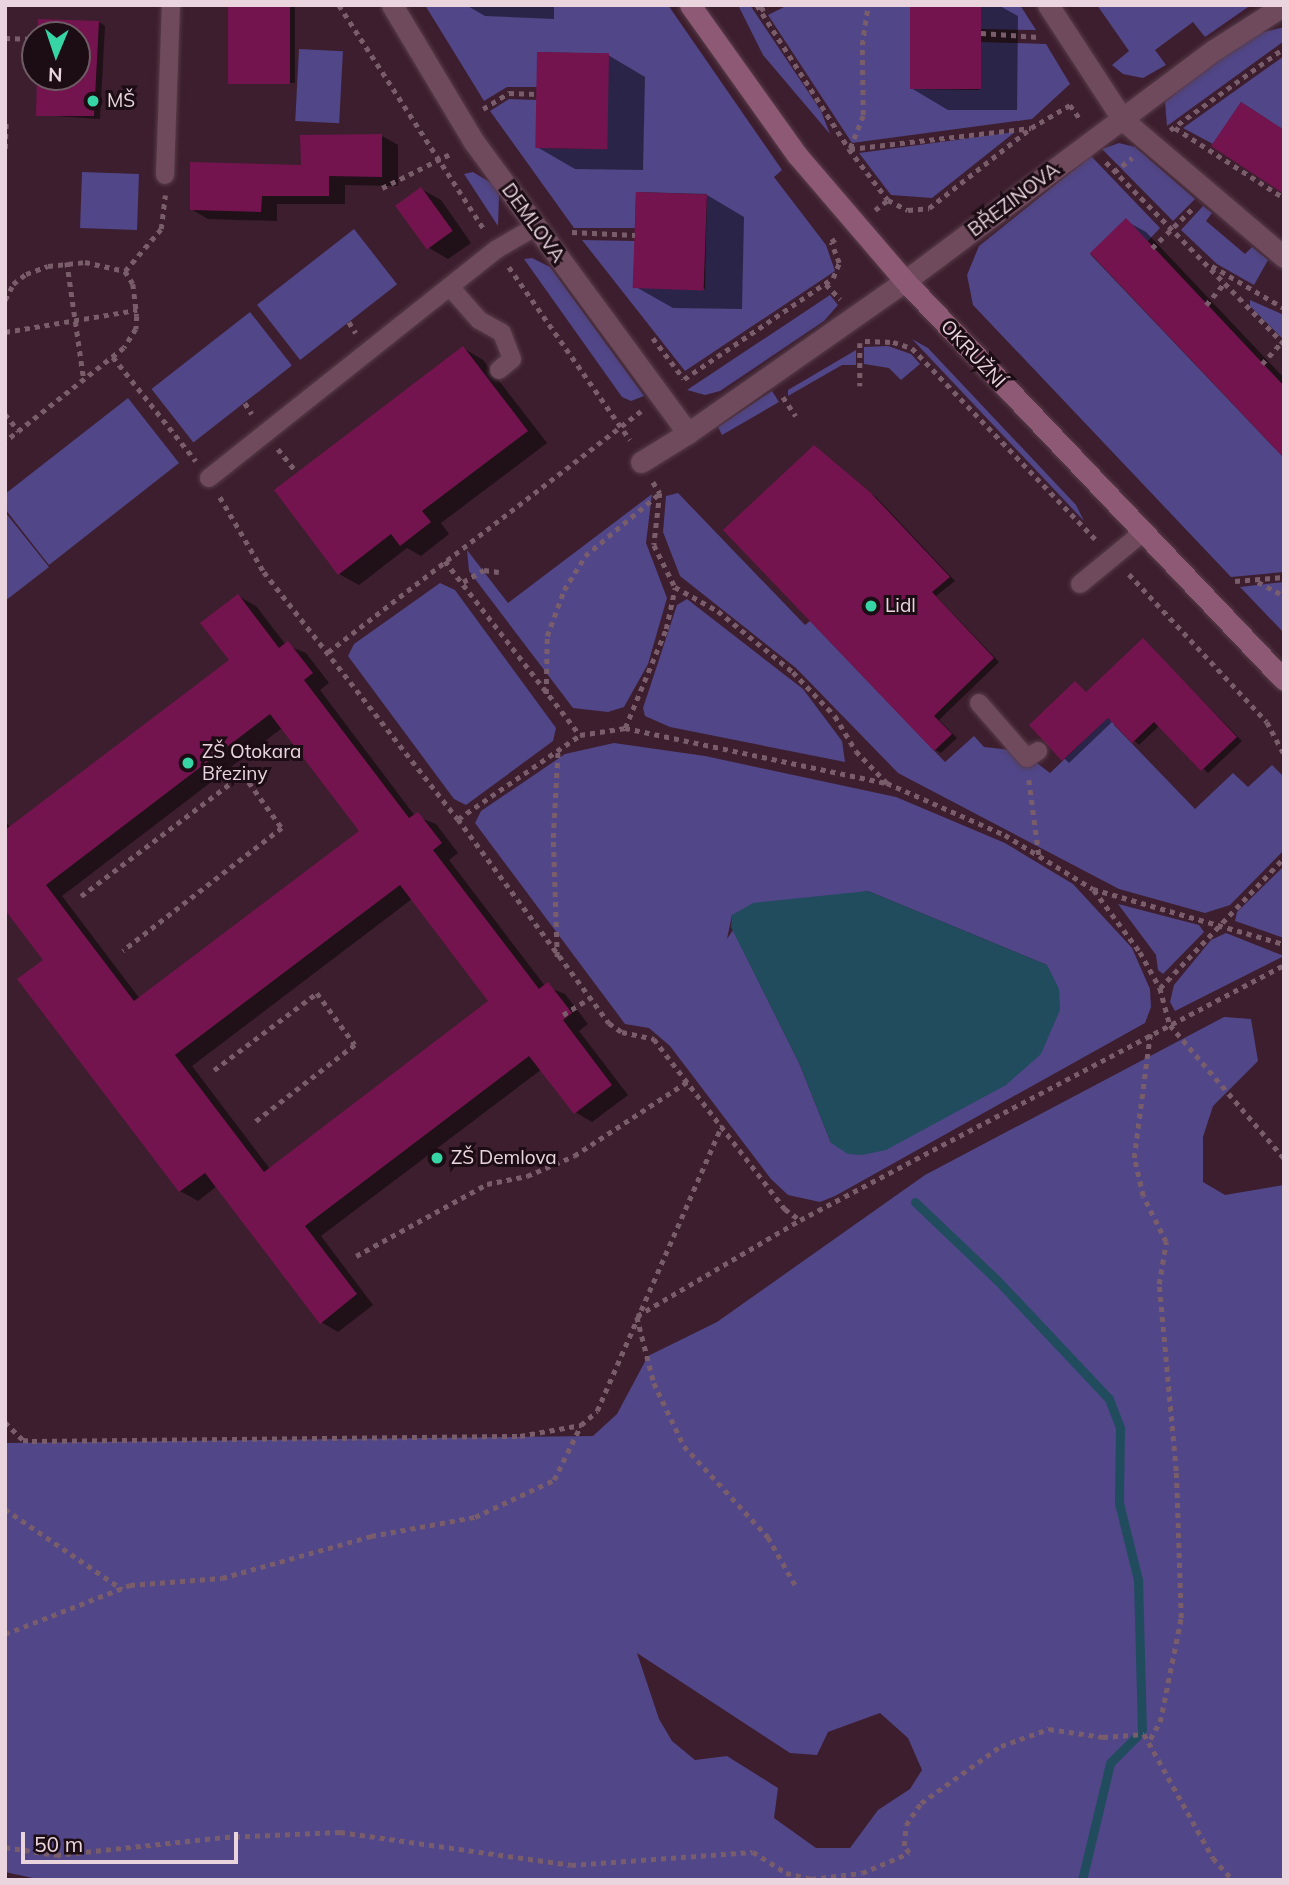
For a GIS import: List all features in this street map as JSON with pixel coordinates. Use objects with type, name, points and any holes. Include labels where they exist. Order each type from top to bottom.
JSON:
[{"type":"street","name":"DEMLOVA","points":[[392,5],[474,142],[688,433]]},
{"type":"street","name":"OKRUŽNÍ","points":[[690,5],[797,156],[905,281],[1284,680]]},
{"type":"street","points":[[1048,5],[1123,120],[1284,257]]},
{"type":"street","name":"BŘEZINOVA","points":[[905,281],[1214,50],[1284,5]]},
{"type":"street","points":[[641,462],[688,433],[905,281]]},
{"type":"lane","points":[[165,175],[171,5]]},
{"type":"lane","points":[[209,478],[497,249],[535,227]]},
{"type":"lane","points":[[450,287],[479,320],[502,333],[512,359],[499,370]]},
{"type":"lane","points":[[1080,584],[1142,533]]},
{"type":"lane","points":[[979,703],[1032,755]]},
{"type":"path","points":[[328,652],[622,424],[497,249],[339,5]]},
{"type":"path","points":[[769,5],[758,8],[849,149],[888,200],[916,210],[929,208],[1031,128],[1070,105],[1090,142]]},
{"type":"path","points":[[849,149],[863,115],[862,45],[868,5]]},
{"type":"path","points":[[981,33],[1046,37]]},
{"type":"path","points":[[1284,48],[1174,127],[1284,198]]},
{"type":"path","points":[[489,121],[481,110],[509,93],[537,94]]},
{"type":"path","points":[[5,149],[6,119]]},
{"type":"path","points":[[849,149],[1031,128]]},
{"type":"path","points":[[382,188],[439,159]]},
{"type":"path","points":[[1114,172],[1170,232],[1207,263],[1283,343],[1262,364]]},
{"type":"path","points":[[125,271],[161,229],[165,175]]},
{"type":"path","points":[[1152,248],[1208,193]]},
{"type":"path","points":[[564,221],[580,243]]},
{"type":"path","points":[[572,232],[635,235]]},
{"type":"path","points":[[644,326],[684,379],[832,278],[839,263],[831,242]]},
{"type":"path","points":[[67,262],[84,381]]},
{"type":"path","points":[[5,300],[13,284],[26,275],[67,262],[125,271],[133,284],[137,310],[136,329],[113,358],[5,442]]},
{"type":"path","points":[[1207,263],[1284,308]]},
{"type":"path","points":[[1206,304],[1225,282]]},
{"type":"path","points":[[5,332],[137,310]]},
{"type":"path","points":[[874,340],[912,348],[1267,722],[1284,754]]},
{"type":"path","points":[[860,342],[860,387]]},
{"type":"path","points":[[113,358],[209,478],[264,572],[458,819],[557,957],[622,1032],[654,1039],[785,1209],[800,1220]]},
{"type":"path","points":[[5,414],[19,431]]},
{"type":"path","points":[[546,694],[547,636],[564,590],[585,556],[660,493],[654,545],[675,587],[718,611],[793,672],[835,716],[856,751],[887,783]]},
{"type":"path","points":[[445,561],[580,735]]},
{"type":"path","points":[[463,582],[484,570],[499,572]]},
{"type":"path","points":[[1236,581],[1284,577]]},
{"type":"path","points":[[1257,581],[1284,596]]},
{"type":"path","points":[[625,728],[666,629],[675,587]]},
{"type":"path","points":[[458,819],[580,735],[625,728],[887,783],[1005,835],[1093,889],[1284,944]]},
{"type":"path","points":[[557,957],[553,838],[558,748]]},
{"type":"path","points":[[1032,755],[1039,856]]},
{"type":"path","points":[[80,896],[243,774],[282,828],[123,951]]},
{"type":"path","points":[[1160,988],[1217,923],[1284,858]]},
{"type":"path","points":[[1093,889],[1140,952],[1160,988],[1170,1025],[1284,1158]]},
{"type":"path","points":[[636,1316],[800,1220],[1284,965]]},
{"type":"path","points":[[214,1070],[317,993],[355,1045],[254,1123]]},
{"type":"path","points":[[563,1016],[592,997]]},
{"type":"path","points":[[1150,1034],[1134,1158],[1143,1196],[1166,1242],[1160,1298],[1176,1471],[1181,1618],[1160,1722],[1150,1739]]},
{"type":"path","points":[[356,1256],[487,1184],[527,1176],[575,1156],[688,1081]]},
{"type":"path","points":[[5,1634],[122,1588],[222,1578],[371,1536],[475,1517],[554,1480],[582,1425],[597,1411],[636,1316],[722,1125]]},
{"type":"path","points":[[636,1316],[653,1383],[684,1446],[768,1537],[797,1588]]},
{"type":"path","points":[[5,1423],[23,1440],[32,1441],[520,1436],[582,1425]]},
{"type":"path","points":[[5,1509],[122,1588]]},
{"type":"path","points":[[5,1847],[56,1855],[225,1837],[340,1832],[571,1865],[753,1852],[786,1872],[810,1879],[862,1873],[909,1853],[904,1846],[906,1825],[921,1803],[974,1764],[1027,1735],[1049,1728],[1103,1737],[1144,1734],[1150,1739],[1213,1858],[1233,1880]]},
{"type":"shaded area","points":[[425,5],[668,5],[782,170],[774,177],[826,245],[835,271],[685,371],[582,240],[635,241],[705,289],[707,194],[636,192],[635,228],[574,228],[490,111],[509,99],[537,100],[536,148],[606,149],[608,54],[538,52],[537,87],[507,87],[484,101]]},
{"type":"shaded area","points":[[738,5],[750,5],[821,111],[830,134],[763,55]]},
{"type":"shaded area","points":[[788,5],[910,5],[910,89],[980,90],[981,42],[1046,44],[1070,84],[1032,119],[852,143],[768,15]]},
{"type":"shaded area","points":[[981,5],[1020,5],[1036,30],[981,29]]},
{"type":"shaded area","points":[[1097,5],[1251,5],[1205,37],[1193,22],[1155,50],[1166,65],[1143,78],[1123,74],[1112,65],[1129,51]]},
{"type":"shaded area","points":[[1284,27],[1284,41],[1167,126],[1165,102],[1185,85],[1251,35]]},
{"type":"shaded area","points":[[299,49],[343,51],[339,123],[295,121]]},
{"type":"shaded area","points":[[1284,56],[1284,130],[1241,102],[1213,144],[1183,128]]},
{"type":"shaded area","points":[[1015,132],[932,198],[891,195],[859,153]]},
{"type":"shaded area","points":[[1119,143],[1135,147],[1195,199],[1173,221],[1102,149]]},
{"type":"shaded area","points":[[1091,156],[1160,228],[1147,242],[1126,219],[1090,254],[1284,458],[1284,572],[1231,577],[973,305],[967,275],[979,246]]},
{"type":"shaded area","points":[[82,172],[139,174],[137,230],[80,228]]},
{"type":"shaded area","points":[[473,172],[493,184],[499,194],[498,226],[464,174]]},
{"type":"shaded area","points":[[1203,206],[1212,213],[1206,221],[1245,254],[1252,247],[1268,260],[1254,285],[1217,264],[1181,230]]},
{"type":"shaded area","points":[[354,229],[397,284],[300,360],[257,305]]},
{"type":"shaded area","points":[[532,258],[550,267],[644,396],[631,401],[622,397],[524,259]]},
{"type":"shaded area","points":[[830,295],[838,305],[824,321],[720,391],[705,395],[687,390]]},
{"type":"shaded area","points":[[1250,300],[1284,315],[1284,340],[1250,306]]},
{"type":"shaded area","points":[[250,312],[292,366],[193,443],[151,389]]},
{"type":"shaded area","points":[[912,339],[928,348],[1076,505],[1084,521]]},
{"type":"shaded area","points":[[888,346],[911,354],[920,364],[901,380],[889,368],[864,364],[864,347]]},
{"type":"shaded area","points":[[856,350],[856,365],[842,365],[788,396],[788,390]]},
{"type":"shaded area","points":[[772,391],[779,402],[722,435],[718,427]]},
{"type":"shaded area","points":[[128,398],[179,463],[49,565],[5,509],[5,494]]},
{"type":"shaded area","points":[[678,493],[805,625],[810,621],[945,762],[974,736],[984,747],[1021,751],[1050,773],[1131,696],[1114,725],[1195,809],[1233,773],[1248,787],[1272,765],[1284,777],[1284,850],[1230,905],[1205,913],[1119,889],[898,773],[796,668],[680,576],[663,532],[666,496]]},
{"type":"shaded area","points":[[652,494],[646,543],[667,598],[648,664],[624,707],[608,712],[573,708],[469,571],[467,550],[508,603]]},
{"type":"shaded area","points":[[5,512],[49,567],[5,601]]},
{"type":"shaded area","points":[[1284,582],[1284,633],[1240,587]]},
{"type":"shaded area","points":[[440,583],[455,590],[556,728],[553,741],[466,805],[454,799],[348,656],[354,644]]},
{"type":"shaded area","points":[[687,599],[803,689],[842,741],[845,762],[670,727],[645,716],[643,708],[677,605]]},
{"type":"shaded area","points":[[614,743],[705,756],[896,797],[1005,843],[1073,884],[1132,948],[1150,989],[1151,1007],[1145,1023],[835,1196],[820,1202],[788,1195],[771,1179],[670,1046],[649,1028],[625,1024],[475,823],[481,811],[565,754]],"holes":[[[868,891],[1047,965],[831,1143],[800,1065],[733,930],[727,939],[732,915]]]},
{"type":"shaded area","points":[[1284,866],[1284,938],[1235,921],[1237,912]]},
{"type":"shaded area","points":[[1118,904],[1199,925],[1204,932],[1163,974],[1158,970],[1156,955]]},
{"type":"shaded area","points":[[1226,933],[1284,956],[1175,1011],[1170,1002],[1174,985],[1211,940]]},
{"type":"shaded area","points":[[1224,1017],[1251,1019],[1258,1061],[1213,1106],[1203,1137],[1203,1182],[1225,1195],[1284,1185],[1284,1880],[42,1880],[5,1872],[5,1443],[593,1436],[617,1414],[648,1356],[717,1322],[925,1175]],"holes":[[[637,1653],[790,1753],[817,1755],[828,1732],[880,1713],[908,1738],[922,1770],[910,1789],[878,1810],[850,1848],[816,1848],[774,1818],[778,1788],[727,1756],[695,1760],[672,1741],[659,1719]]]},
{"type":"water","points":[[868,891],[1047,965],[1059,989],[1060,1010],[1041,1054],[1006,1085],[886,1150],[862,1155],[848,1154],[831,1143],[800,1065],[731,927],[732,915],[753,903]]},
{"type":"building","points":[[228,5],[290,5],[290,84],[228,84]]},
{"type":"building","points":[[910,5],[981,5],[981,89],[910,89]]},
{"type":"building","points":[[38,19],[99,21],[94,116],[36,116],[37,91],[91,91],[91,21]]},
{"type":"building","points":[[537,52],[609,53],[607,149],[535,148]]},
{"type":"building","points":[[1241,102],[1284,130],[1284,194],[1211,146]]},
{"type":"building","points":[[382,134],[382,177],[329,176],[329,196],[262,196],[261,212],[190,210],[190,162],[301,165],[300,135]]},
{"type":"building","points":[[421,187],[453,231],[427,249],[395,206]]},
{"type":"building","points":[[636,192],[707,194],[704,290],[633,288]]},
{"type":"building","points":[[1126,218],[1284,386],[1284,458],[1090,253]]},
{"type":"building","points":[[463,346],[528,431],[422,511],[431,522],[400,546],[391,534],[338,575],[274,490]]},
{"type":"building","name":"Lidl","points":[[814,445],[870,492],[950,577],[932,592],[994,658],[934,716],[952,734],[934,751],[723,530]]},
{"type":"building","points":[[238,594],[279,648],[288,641],[313,673],[304,680],[409,818],[418,812],[442,843],[433,850],[539,989],[548,982],[572,1013],[563,1020],[612,1085],[574,1114],[529,1056],[305,1226],[357,1294],[320,1324],[205,1173],[179,1192],[17,979],[43,960],[5,910],[5,830],[229,660],[200,623]],"holes":[[[270,714],[359,831],[134,1001],[46,885]],[[400,885],[488,1001],[264,1172],[175,1055]]]},
{"type":"building","points":[[1143,638],[1237,737],[1201,771],[1154,722],[1132,743],[1108,718],[1062,761],[1029,725],[1075,681],[1086,692]]},
{"type":"waterway","points":[[915,1202],[997,1280],[1109,1399],[1120,1428],[1119,1503],[1138,1580],[1142,1730]]},
{"type":"waterway","points":[[1082,1880],[1110,1763],[1137,1736]]},
{"type":"place","name":"MŠ","points":[[93,101]]},
{"type":"place","name":"Lidl","points":[[871,606]]},
{"type":"place","name":"ZŠ Otokara Březiny","points":[[188,763]]},
{"type":"place","name":"ZŠ Demlova","points":[[437,1158]]}]
